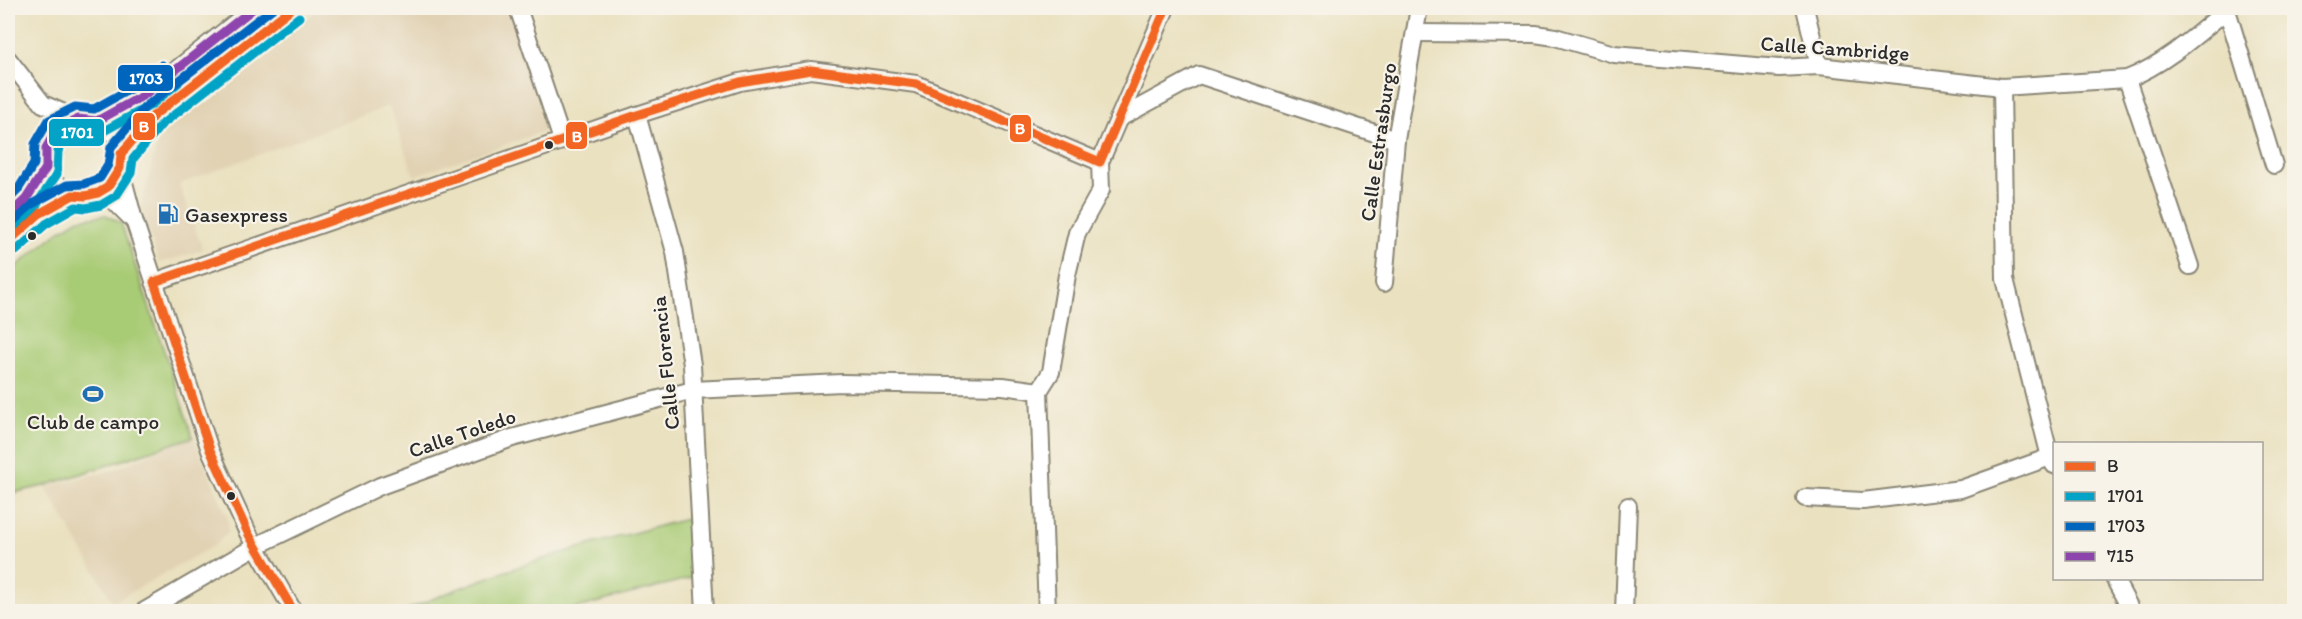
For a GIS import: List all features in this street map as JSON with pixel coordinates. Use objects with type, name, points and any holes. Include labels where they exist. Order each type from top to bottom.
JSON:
[{"type":"street","points":[[97,122],[144,94],[254,8]]},
{"type":"street","points":[[78,119],[57,129],[50,138],[46,147],[46,168],[52,180],[61,189],[73,195],[85,196],[98,193],[108,187],[115,178],[121,161],[153,116],[292,8]]},
{"type":"street","points":[[518,8],[562,140]]},
{"type":"street","points":[[1047,612],[1039,390],[1051,372],[1067,275],[1077,234],[1101,190],[1100,162],[1166,8]]},
{"type":"street","name":"Calle Estrasburgo","points":[[1384,283],[1396,140],[1419,8]]},
{"type":"street","points":[[1805,8],[1819,66]]},
{"type":"street","points":[[2228,9],[2274,165]]},
{"type":"street","name":"Calle Cambridge","points":[[1416,33],[1535,34],[1555,37],[1614,54],[1779,68],[1819,66],[2002,87],[2127,79],[2141,74],[2175,52],[2228,9]]},
{"type":"street","points":[[8,59],[43,104],[50,138]]},
{"type":"street","points":[[154,282],[562,140],[740,82],[811,70],[916,84],[1100,162]]},
{"type":"street","points":[[1118,119],[1199,75],[1396,140]]},
{"type":"street","points":[[2127,79],[2190,266]]},
{"type":"street","points":[[1804,498],[1863,501],[1961,489],[2052,461],[2005,279],[2002,87]]},
{"type":"street","points":[[43,104],[78,119],[97,122],[114,135],[134,220],[210,450],[256,546],[294,612]]},
{"type":"street","name":"Calle Florencia","points":[[638,115],[675,252],[692,365],[705,612]]},
{"type":"street","points":[[8,216],[26,199],[46,168]]},
{"type":"street","points":[[98,193],[116,203],[134,220]]},
{"type":"street","points":[[8,242],[39,214],[73,195]]},
{"type":"street","name":"Calle Toledo","points":[[143,612],[256,546],[380,486],[512,438],[693,390],[842,383],[1003,386],[1039,390]]},
{"type":"street","points":[[1624,612],[1628,506]]},
{"type":"street","points":[[2116,580],[2132,612]]},
{"type":"shaded area","points":[[320,8],[510,8],[551,129],[414,176],[389,106],[179,184],[203,250],[159,263],[141,207],[158,140],[169,127],[208,95]]},
{"type":"shaded area","points":[[193,437],[228,518],[228,532],[215,545],[113,602],[45,487],[113,470]]},
{"type":"green space","name":"Club de campo","points":[[106,215],[121,223],[193,437],[44,486],[8,494],[8,273],[61,230],[79,219]]},
{"type":"green space","points":[[687,519],[691,578],[565,611],[405,611],[509,570]]},
{"type":"transit line","name":"715","points":[[8,216],[26,199],[46,168],[46,148],[57,129],[78,119],[97,121],[144,95],[254,8]]},
{"type":"transit line","name":"1703","points":[[8,226],[32,204],[67,185],[84,184],[100,178],[108,165],[111,147],[145,107],[273,8]]},
{"type":"transit line","name":"B","points":[[8,242],[39,214],[73,195],[85,196],[98,193],[108,187],[120,168],[121,154],[153,116],[292,8]]},
{"type":"transit line","name":"B","points":[[294,612],[248,533],[210,450],[154,282],[637,115],[740,82],[811,70],[916,84],[1100,162],[1166,8]]},
{"type":"transit line","name":"1701","points":[[16,251],[46,224],[76,207],[101,205],[116,196],[131,173],[133,159],[161,125],[299,17]]},
{"type":"transit line","name":"1703","points":[[8,200],[17,191],[34,164],[35,144],[49,120],[75,107],[94,109],[137,85],[162,65]]},
{"type":"transit line","name":"1701","points":[[16,225],[35,207],[57,174],[58,151],[66,138],[79,131],[102,132],[151,105],[178,83]]},
{"type":"place","name":"Gasexpress","points":[[168,214]]},
{"type":"place","name":"Club de campo","points":[[93,394]]}]
